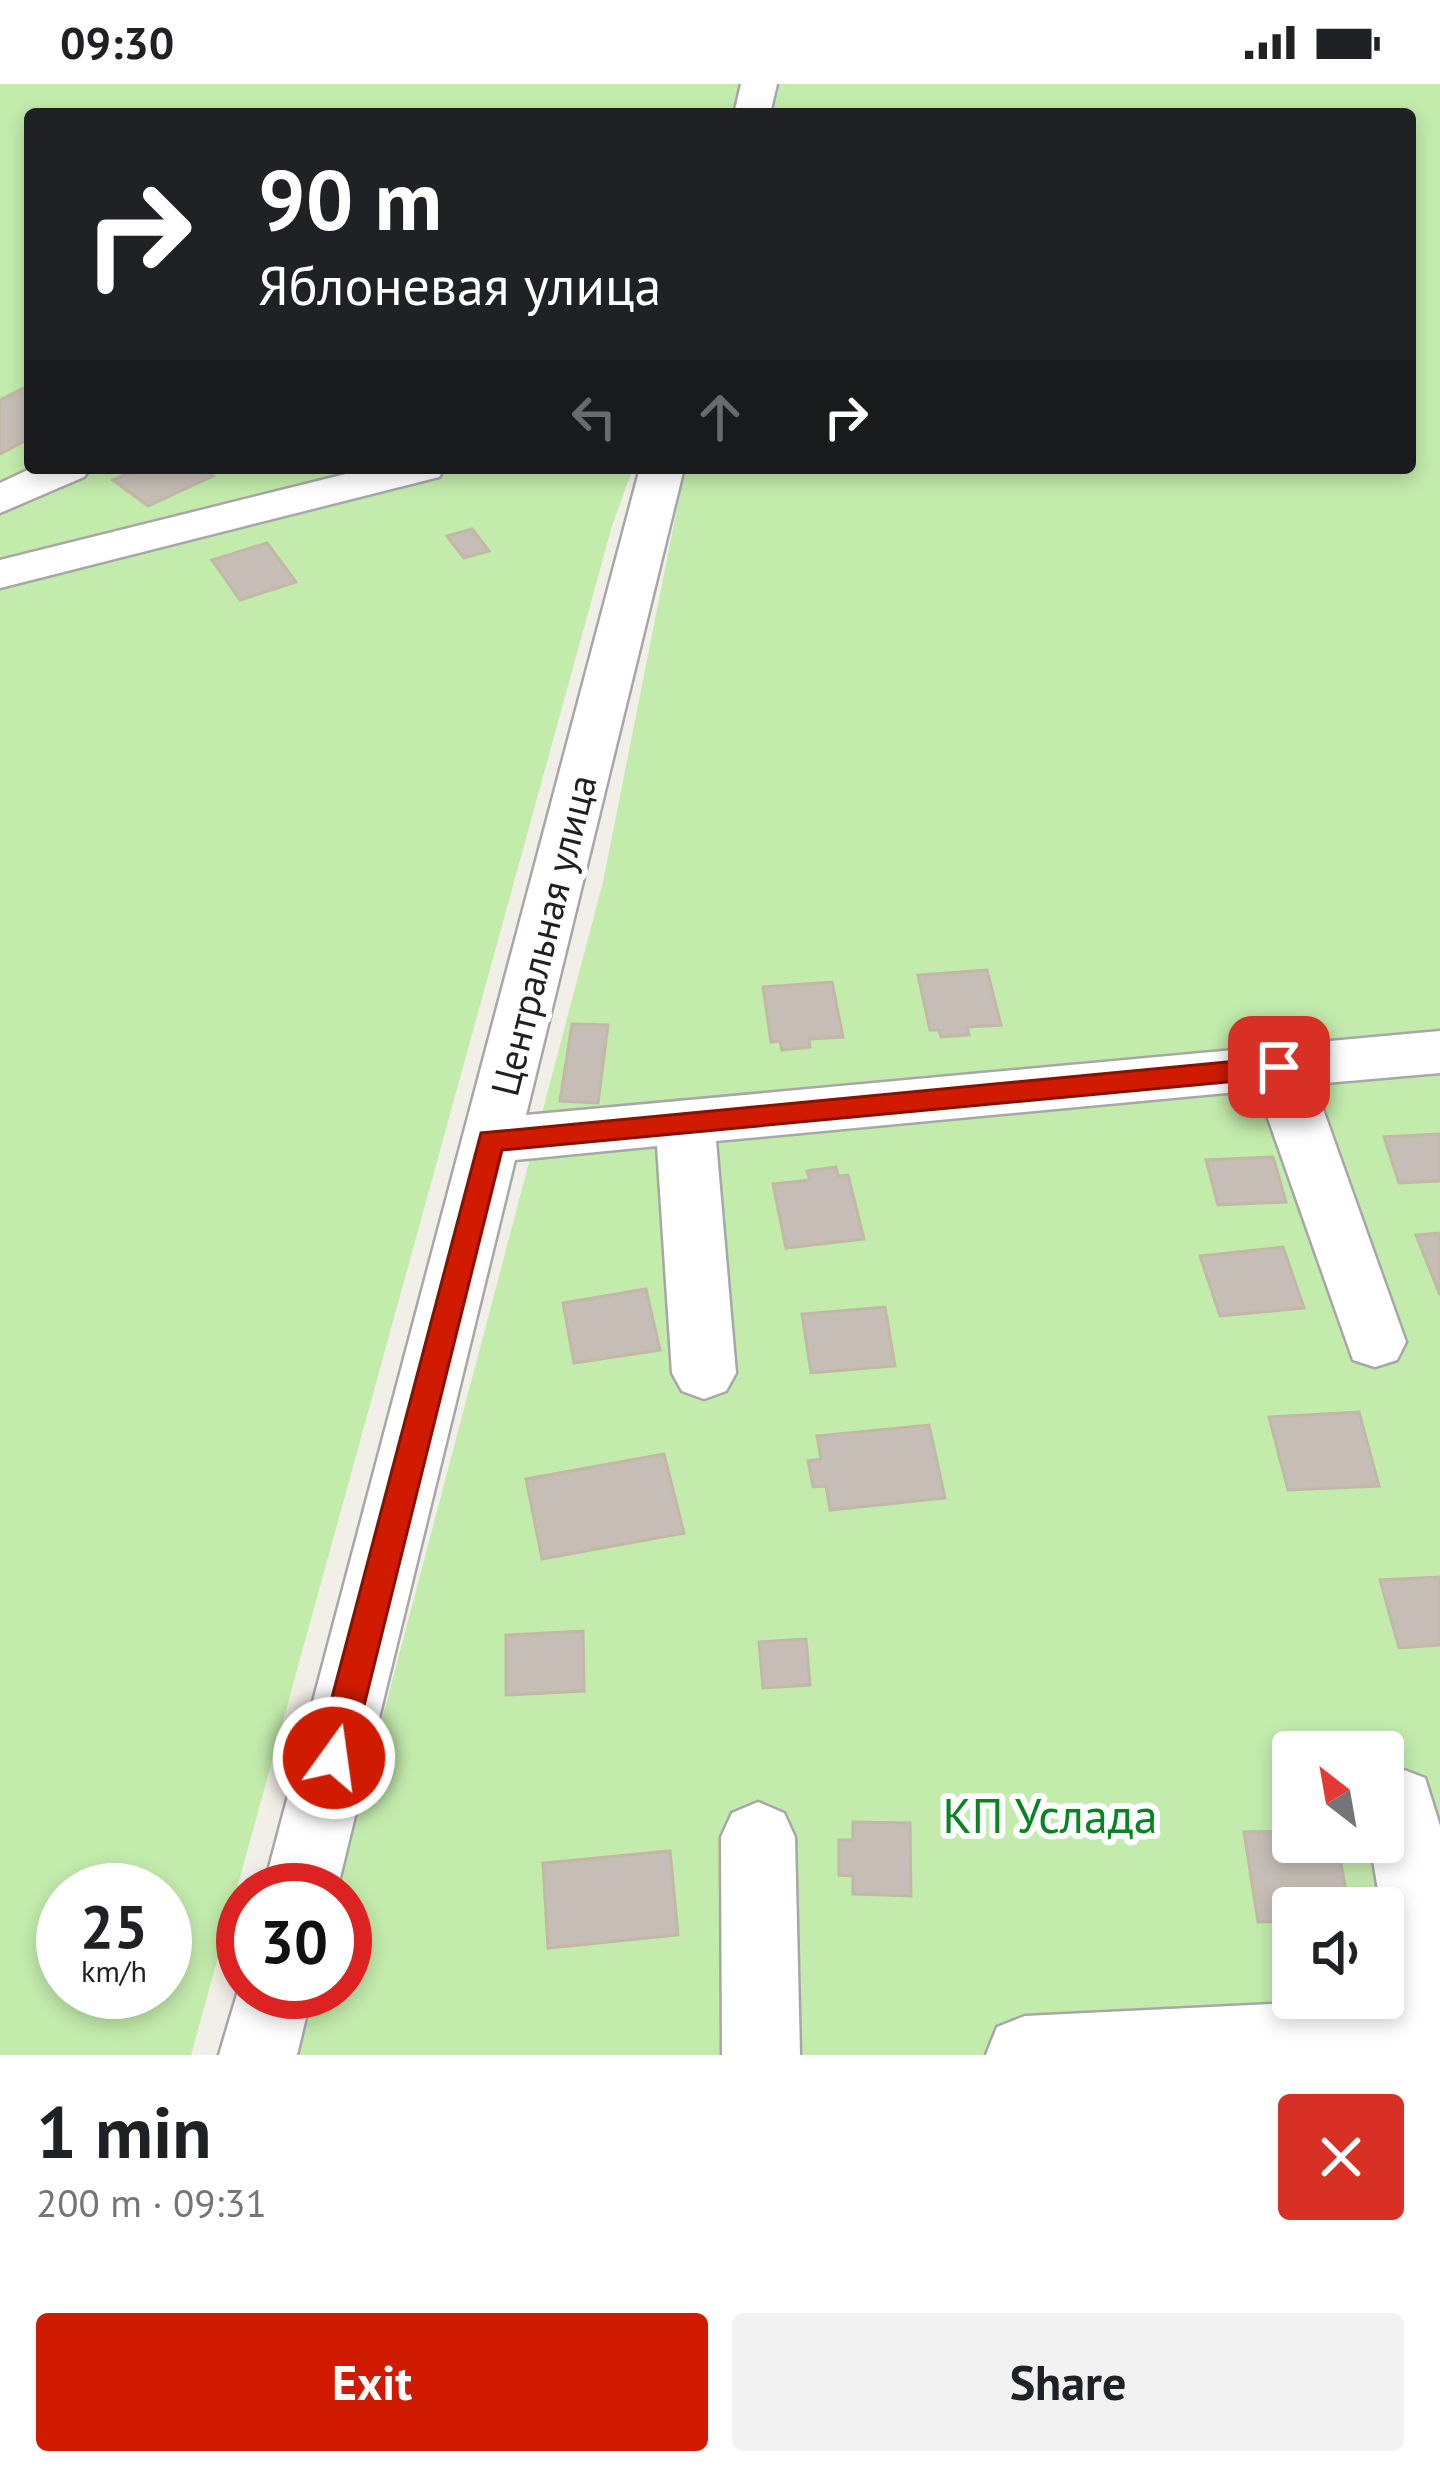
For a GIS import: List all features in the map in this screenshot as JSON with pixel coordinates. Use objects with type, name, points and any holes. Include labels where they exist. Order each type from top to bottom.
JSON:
[{"type":"street","points":[[0,500],[55,474]]},
{"type":"street","points":[[0,512],[18,570],[399,474]]},
{"type":"street","name":"Центральная улица","points":[[307,1863],[660,474]]},
{"type":"street","points":[[491,1140],[1440,1052]]},
{"type":"street","points":[[1279,1067],[1375,1342]]},
{"type":"street","points":[[685,1124],[704,1372]]},
{"type":"street","points":[[1025,2055],[1440,2031],[1404,1830]]},
{"type":"street","points":[[758,1837],[761,2055]]},
{"type":"street","points":[[258,2055],[267,2019]]},
{"type":"green space","points":[[0,84],[753,84],[747,108],[24,108],[24,474],[631,474],[612,526],[244,1863],[216,1863],[216,1964],[191,2055],[0,2055]]},
{"type":"green space","name":"КП Услада","points":[[768,84],[1440,84],[1440,2055],[294,2055],[303,2019],[372,2019],[372,1863],[344,1863],[603,882],[684,474],[1416,474],[1416,108],[762,108]]},
{"type":"building","points":[[24,388],[24,441],[0,454],[0,400]]},
{"type":"building","points":[[126,474],[213,476],[148,506],[113,480]]},
{"type":"building","points":[[472,529],[489,551],[464,558],[447,536]]},
{"type":"building","points":[[267,543],[296,582],[240,600],[212,560]]},
{"type":"building","points":[[987,970],[1001,1025],[967,1027],[969,1035],[941,1037],[939,1030],[930,1030],[918,975]]},
{"type":"building","points":[[832,982],[843,1037],[809,1039],[810,1047],[782,1050],[780,1041],[771,1042],[763,987]]},
{"type":"building","points":[[572,1024],[608,1025],[598,1103],[560,1101]]},
{"type":"building","points":[[1440,1134],[1440,1181],[1399,1183],[1384,1137]]},
{"type":"building","points":[[1273,1157],[1286,1202],[1218,1205],[1206,1160]]},
{"type":"building","points":[[836,1167],[838,1176],[848,1175],[864,1239],[786,1248],[773,1184],[810,1180],[807,1171]]},
{"type":"building","points":[[1440,1233],[1440,1295],[1416,1235]]},
{"type":"building","points":[[1283,1247],[1304,1308],[1220,1316],[1200,1256]]},
{"type":"building","points":[[646,1289],[660,1350],[574,1363],[563,1303]]},
{"type":"building","points":[[885,1307],[895,1366],[811,1373],[802,1314]]},
{"type":"building","points":[[1359,1412],[1379,1486],[1288,1490],[1269,1417]]},
{"type":"building","points":[[929,1425],[945,1498],[830,1510],[826,1486],[813,1487],[808,1461],[821,1459],[817,1436]]},
{"type":"building","points":[[664,1454],[684,1533],[542,1559],[526,1479]]},
{"type":"building","points":[[1440,1577],[1440,1645],[1399,1648],[1380,1580]]},
{"type":"building","points":[[583,1631],[584,1691],[506,1695],[506,1635]]},
{"type":"building","points":[[806,1639],[810,1685],[763,1688],[759,1642]]},
{"type":"building","points":[[853,1822],[910,1823],[911,1896],[853,1894],[853,1876],[839,1875],[839,1840],[853,1840]]},
{"type":"building","points":[[1272,1831],[1272,1863],[1341,1863],[1345,1887],[1272,1887],[1272,1922],[1258,1922],[1244,1832]]},
{"type":"building","points":[[670,1851],[678,1935],[548,1948],[543,1863]]},
{"type":"route","points":[[334,1758],[491,1140],[1279,1067]]}]
